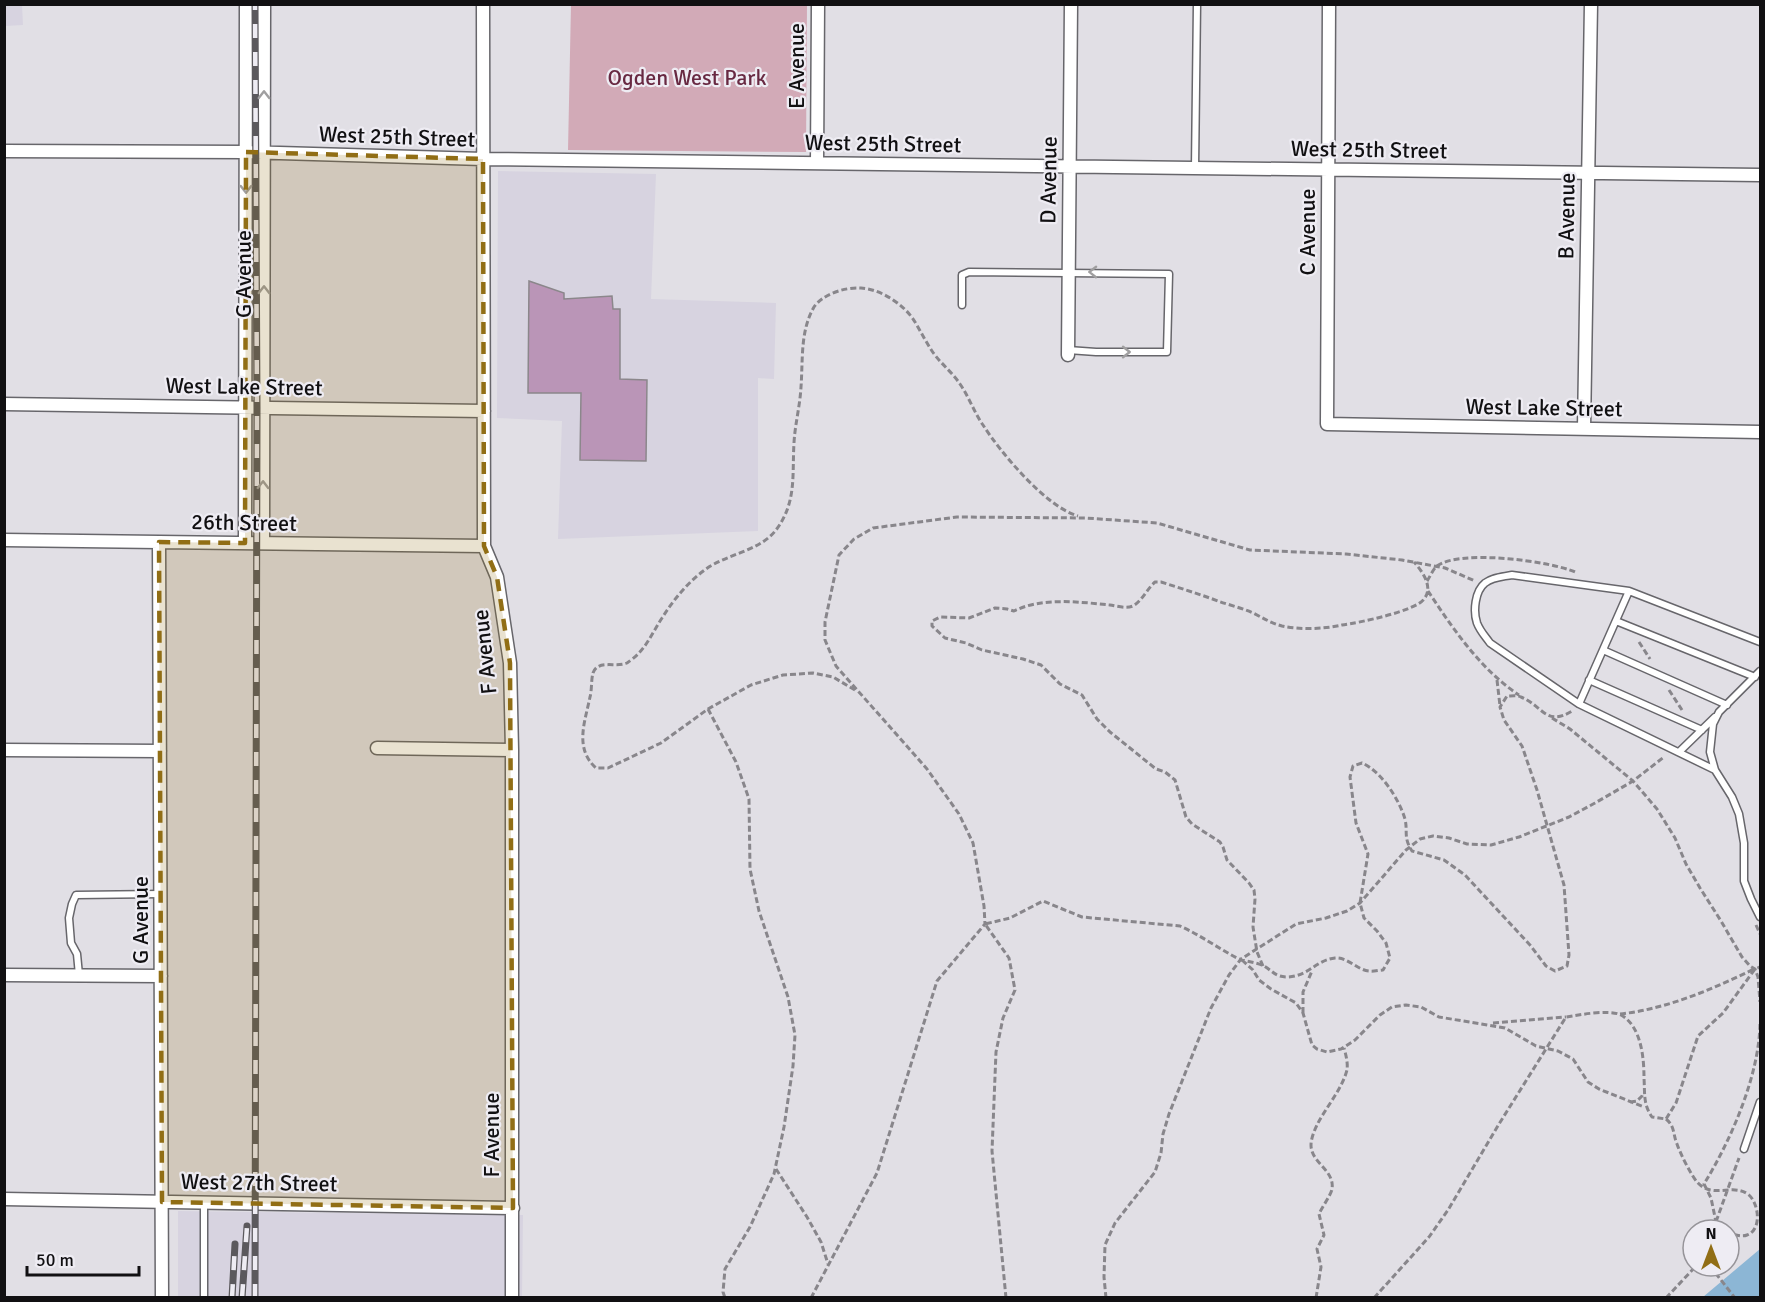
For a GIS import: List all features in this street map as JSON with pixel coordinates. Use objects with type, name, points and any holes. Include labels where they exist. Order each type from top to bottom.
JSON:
[{"type":"street","name":"G Avenue","points":[[245,543],[246,4]]},
{"type":"street","name":"G Avenue","points":[[263,543],[264,4]]},
{"type":"street","name":"F Avenue","points":[[483,4],[484,546],[497,577],[510,663],[512,750],[512,1298]]},
{"type":"street","name":"E Avenue","points":[[817,163],[818,4]]},
{"type":"street","name":"D Avenue","points":[[1068,352],[1071,4]]},
{"type":"street","name":"C Avenue","points":[[1327,424],[1329,4]]},
{"type":"street","name":"B Avenue","points":[[1584,428],[1591,4]]},
{"type":"street","name":"West 25th Street","points":[[4,151],[264,152],[483,159],[1761,175]]},
{"type":"street","name":"West Lake Street","points":[[4,404],[484,411]]},
{"type":"street","name":"West Lake Street","points":[[1327,424],[1761,432]]},
{"type":"street","name":"26th Street","points":[[4,540],[484,546]]},
{"type":"street","name":"G Avenue","points":[[159,542],[162,1298]]},
{"type":"street","points":[[377,748],[512,750]]},
{"type":"street","points":[[4,750],[160,751]]},
{"type":"street","points":[[4,975],[161,976]]},
{"type":"street","name":"West 27th Street","points":[[4,1199],[513,1208]]},
{"type":"lane","points":[[1195,168],[1197,4]]},
{"type":"lane","points":[[962,305],[962,275],[969,272],[1169,274],[1167,352],[1068,352]]},
{"type":"lane","points":[[1715,770],[1579,704],[1490,643],[1476,621],[1475,606],[1478,593],[1482,585],[1493,578],[1512,575],[1629,591],[1761,642]]},
{"type":"lane","points":[[1579,704],[1629,591]]},
{"type":"lane","points":[[1616,621],[1755,677]]},
{"type":"lane","points":[[1603,650],[1727,705]]},
{"type":"lane","points":[[1679,752],[1761,671]]},
{"type":"lane","points":[[1589,680],[1702,730]]},
{"type":"lane","points":[[1719,712],[1713,724],[1710,752],[1715,770],[1732,797],[1739,814],[1743,843],[1744,881],[1761,917]]},
{"type":"lane","points":[[79,975],[77,954],[71,943],[69,918],[76,895],[160,894]]},
{"type":"lane","points":[[1743,1149],[1761,1102]]},
{"type":"lane","points":[[204,1203],[204,1298]]},
{"type":"path","points":[[859,692],[832,677],[813,673],[783,675],[751,685],[708,709],[661,743],[608,768],[596,768],[584,751],[583,728],[593,673],[598,667],[606,664],[614,666],[627,663],[638,654],[679,592],[707,568],[759,544],[775,532],[787,513],[792,497],[794,443],[801,387],[803,341],[815,306],[826,296],[842,290],[861,288],[882,293],[900,305],[914,320],[933,352],[956,378],[984,427],[1015,465],[1050,502],[1062,510],[1086,518]]},
{"type":"path","points":[[1006,1298],[992,1151],[996,1053],[1003,1018],[1015,990],[1009,958],[985,924],[973,843],[959,814],[927,769],[836,666],[825,640],[825,622],[840,555],[854,539],[873,528],[957,517],[1086,518],[1157,523],[1250,550],[1346,554],[1414,562],[1444,568],[1482,585]]},
{"type":"path","points":[[1426,581],[1437,566],[1456,558],[1494,558],[1567,568],[1582,575]]},
{"type":"path","points":[[1414,562],[1422,572],[1428,591],[1480,662],[1497,679],[1570,729],[1633,781],[1657,809],[1675,838],[1686,864],[1742,957],[1749,966],[1755,969],[1761,1002]]},
{"type":"path","points":[[1263,966],[1253,927],[1254,890],[1227,860],[1220,842],[1192,824],[1186,817],[1175,780],[1166,772],[1156,769],[1110,732],[1097,719],[1082,695],[1060,684],[1041,666],[945,638],[936,632],[932,621],[940,616],[969,618],[995,608],[1014,611],[1038,604],[1070,602],[1127,607],[1139,601],[1155,582],[1161,582],[1284,626],[1306,628],[1341,626],[1409,609],[1424,600],[1428,591]]},
{"type":"path","points":[[811,1298],[877,1173],[937,981],[985,924],[1010,918],[1043,901],[1082,916],[1180,926],[1241,959],[1263,966],[1276,976],[1290,977],[1305,974],[1320,962],[1337,958],[1352,962],[1367,971],[1383,970],[1390,958],[1386,943],[1364,918],[1360,903],[1368,854],[1356,823],[1350,777],[1353,766],[1362,763],[1371,767],[1391,790],[1405,820],[1406,842],[1412,851],[1444,860],[1465,875],[1530,945],[1546,966],[1555,971],[1567,966],[1569,955],[1564,885],[1538,790],[1522,746],[1504,720],[1500,708],[1497,679]]},
{"type":"path","points":[[1500,708],[1507,696],[1520,696]]},
{"type":"path","points":[[1550,717],[1564,716],[1579,704]]},
{"type":"path","points":[[708,709],[736,762],[749,799],[750,868],[759,910],[788,997],[795,1035],[784,1127],[775,1168],[750,1227],[725,1269],[724,1298]]},
{"type":"path","points":[[1106,1298],[1104,1277],[1106,1245],[1115,1223],[1155,1172],[1169,1114],[1211,1008],[1229,975],[1241,959],[1296,924],[1326,918],[1347,911],[1360,903],[1420,839],[1433,836],[1467,844],[1491,845],[1520,837],[1569,817],[1595,803],[1633,781],[1662,758],[1671,755]]},
{"type":"path","points":[[1241,959],[1253,970],[1259,980],[1296,1002],[1303,1013]]},
{"type":"path","points":[[1314,966],[1303,992],[1303,1013],[1312,1044],[1317,1049],[1327,1052],[1344,1047],[1355,1040],[1380,1015],[1392,1008],[1406,1005],[1421,1007],[1439,1017],[1505,1028],[1536,1046],[1573,1059],[1588,1082],[1599,1089],[1645,1107]]},
{"type":"path","points":[[1487,1024],[1606,1012],[1620,1014],[1636,1012],[1675,1002],[1761,968]]},
{"type":"path","points":[[1666,1119],[1676,1103],[1698,1036],[1723,1013],[1755,969]]},
{"type":"path","points":[[1620,1014],[1633,1025],[1640,1041],[1644,1066],[1645,1107],[1652,1117],[1666,1119],[1670,1122],[1676,1144],[1692,1176],[1699,1184],[1711,1191],[1742,1191],[1756,1204],[1758,1219],[1756,1229],[1748,1235],[1741,1236]]},
{"type":"path","points":[[1374,1298],[1429,1237],[1448,1210],[1566,1017]]},
{"type":"path","points":[[1715,1218],[1711,1198],[1704,1184],[1718,1160],[1754,1070],[1761,1024]]},
{"type":"path","points":[[1316,1298],[1322,1268],[1317,1249],[1324,1235],[1319,1214],[1332,1191],[1331,1180],[1314,1157],[1311,1144],[1315,1129],[1347,1071],[1344,1047]]},
{"type":"path","points":[[1629,1102],[1637,1101],[1642,1096],[1645,1085]]},
{"type":"path","points":[[1717,1218],[1743,1149]]},
{"type":"path","points":[[775,1168],[821,1242],[828,1264]]},
{"type":"path","points":[[1666,1298],[1685,1278]]},
{"type":"path","points":[[1720,1278],[1735,1298]]},
{"type":"highlighted area","points":[[246,152],[483,159],[484,546],[497,577],[510,663],[513,1208],[162,1202],[159,542],[245,543]]},
{"type":"shaded area","points":[[4,5],[22,5],[23,25],[5,26]]},
{"type":"shaded area","points":[[498,171],[656,174],[651,299],[776,303],[774,379],[758,378],[758,531],[558,539],[562,421],[497,418]]},
{"type":"shaded area","points":[[178,1211],[523,1215],[522,1297],[178,1297]]},
{"type":"green space","name":"Ogden West Park","points":[[571,5],[807,5],[806,152],[568,150]]},
{"type":"water","points":[[1760,1249],[1760,1297],[1703,1297],[1726,1278],[1741,1278],[1741,1265]]},
{"type":"building","points":[[529,281],[564,293],[564,299],[612,296],[613,309],[620,309],[620,379],[647,380],[646,461],[580,460],[581,393],[528,393]]},
{"type":"railway","points":[[255,4],[257,407],[255,1298]]},
{"type":"railway","points":[[242,1298],[247,1226]]},
{"type":"railway","points":[[232,1298],[235,1244]]}]
